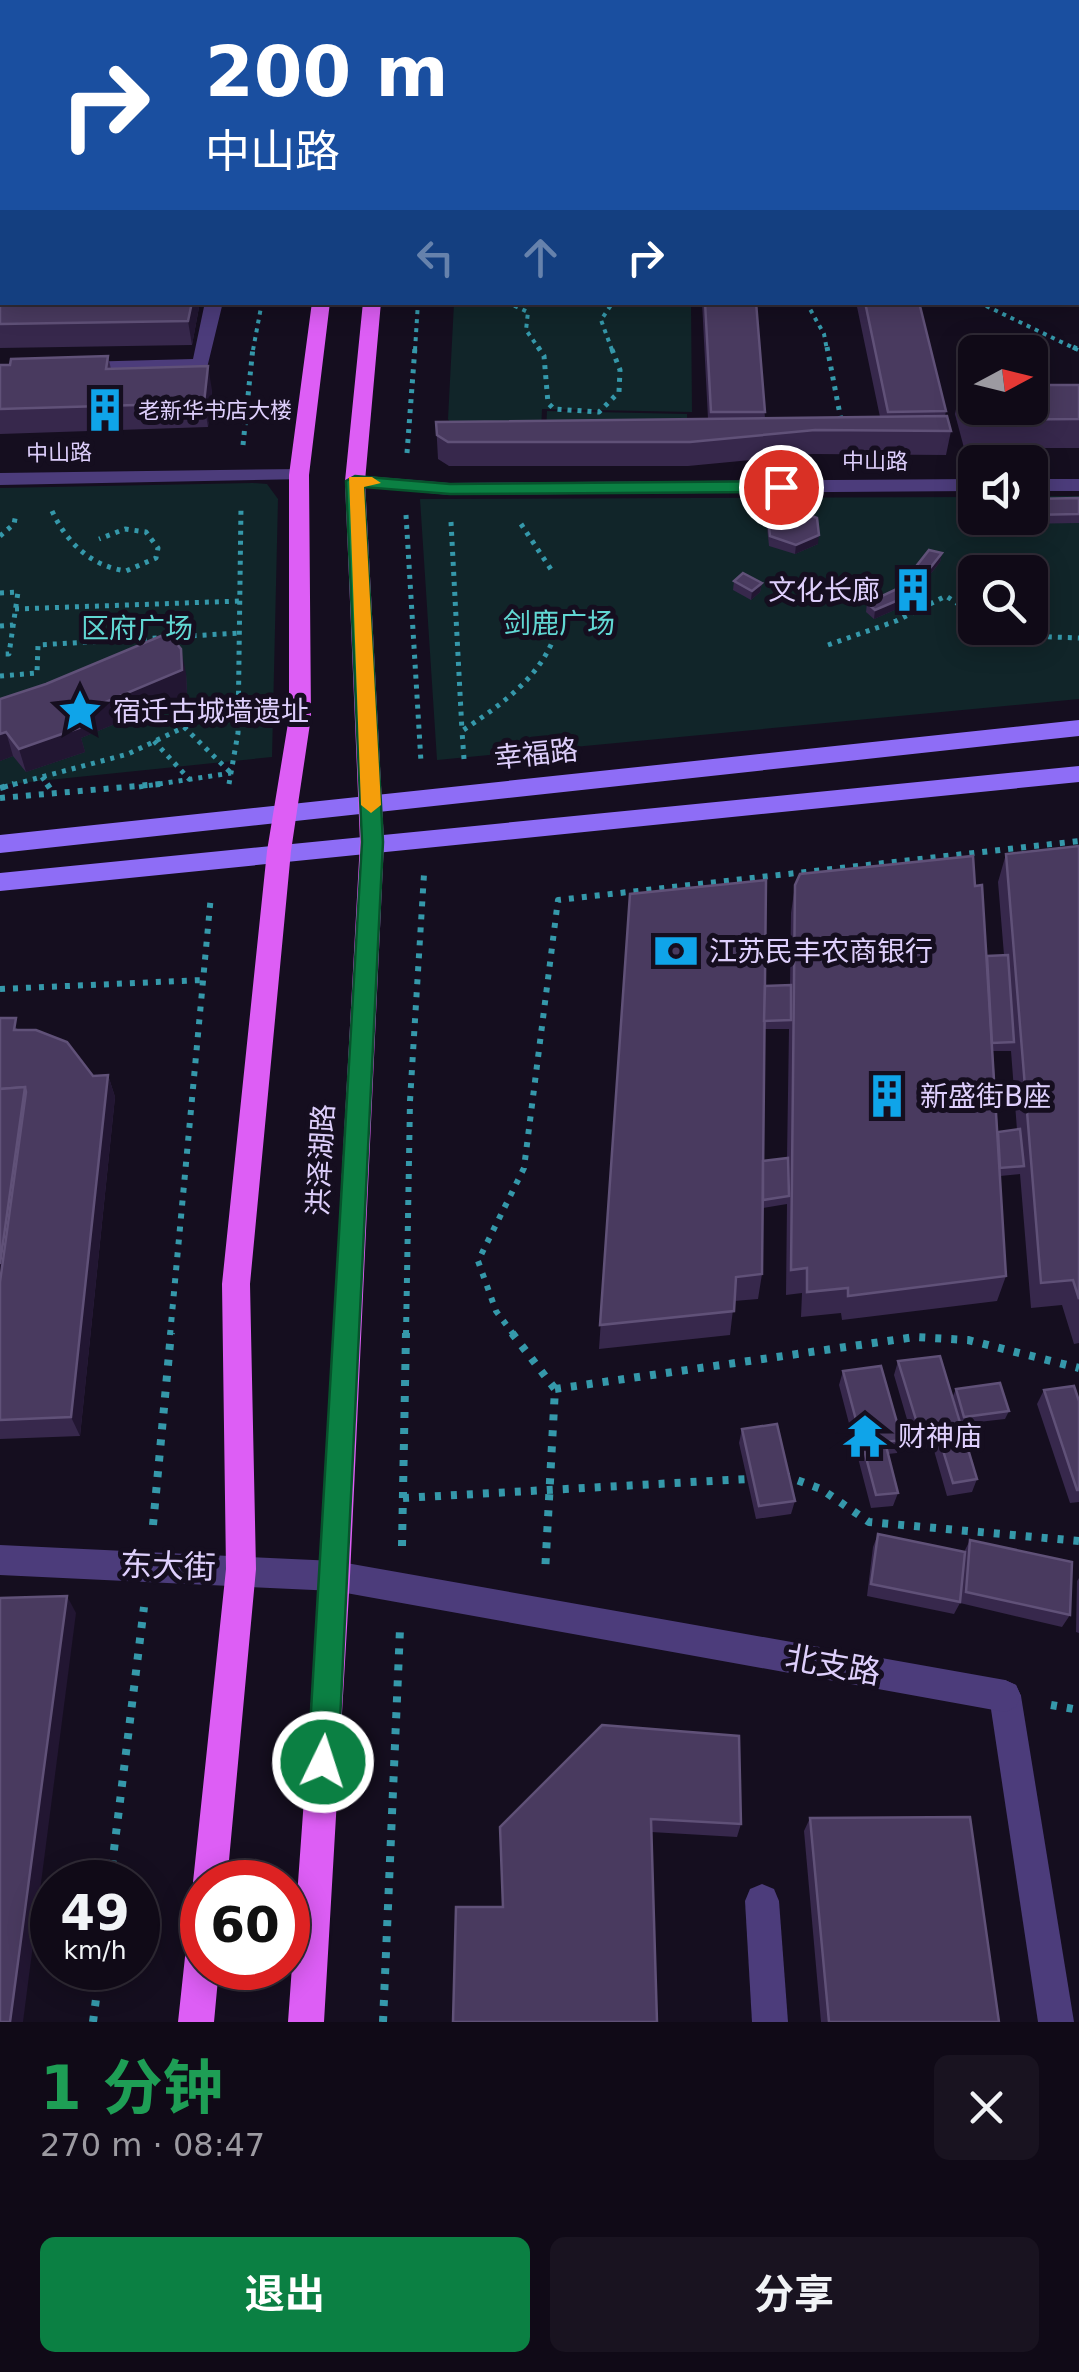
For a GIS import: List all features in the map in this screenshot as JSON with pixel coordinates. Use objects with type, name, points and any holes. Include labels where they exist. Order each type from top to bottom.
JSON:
[{"type":"main road","points":[[212,1860],[241,1568],[236,1284],[280,851],[300,717],[299,475],[321,305]]},
{"type":"main road","name":"洪泽湖路","points":[[306,2022],[335,1576],[372,842],[355,481],[372,305]]},
{"type":"main road","name":"幸福路","points":[[0,844],[1079,728]]},
{"type":"main road","points":[[0,882],[427,836],[1079,774]]},
{"type":"main road","points":[[196,2022],[199,1990]]},
{"type":"street","points":[[55,368],[201,364],[213,305]]},
{"type":"street","name":"中山路","points":[[0,478],[299,475]]},
{"type":"street","name":"中山路","points":[[355,481],[450,489],[958,486]]},
{"type":"street","points":[[1048,485],[1079,485]]},
{"type":"street","name":"东大街","points":[[0,1560],[241,1568],[335,1576]]},
{"type":"street","name":"北支路","points":[[335,1576],[1005,1696],[1056,2022]]},
{"type":"street","points":[[762,1900],[770,2022]]},
{"type":"path","points":[[222,819],[239,702],[241,476],[248,376],[261,305]]},
{"type":"path","points":[[418,305],[404,485],[424,796]]},
{"type":"path","points":[[513,305],[528,312],[526,330],[544,356],[548,403],[554,409],[599,412],[619,392],[620,370],[601,320],[611,305]]},
{"type":"path","points":[[810,305],[824,334],[845,438]]},
{"type":"path","points":[[984,305],[1079,350]]},
{"type":"path","points":[[51,478],[55,520],[86,555],[114,570],[137,569],[156,558],[158,548],[146,532],[125,529],[99,538]]},
{"type":"path","points":[[467,791],[450,489],[522,525],[552,571]]},
{"type":"path","points":[[0,593],[18,592],[9,654],[0,654]]},
{"type":"path","points":[[828,645],[896,621],[946,596],[958,604]]},
{"type":"path","points":[[15,609],[240,601]]},
{"type":"path","points":[[462,730],[511,696],[551,654],[560,618]]},
{"type":"path","points":[[0,626],[13,625]]},
{"type":"path","points":[[0,676],[36,673],[38,645],[240,632]]},
{"type":"path","points":[[1048,637],[1079,638]]},
{"type":"path","points":[[0,788],[128,754],[239,702]]},
{"type":"path","points":[[184,727],[231,773]]},
{"type":"path","points":[[154,741],[190,780]]},
{"type":"path","points":[[0,798],[231,773]]},
{"type":"path","points":[[42,777],[54,794]]},
{"type":"path","points":[[383,2022],[401,1588],[410,1101],[427,836]]},
{"type":"path","points":[[542,1612],[555,1388],[496,1312],[478,1261],[524,1168],[558,900],[1079,841]]},
{"type":"path","points":[[113,1860],[149,1566],[216,858]]},
{"type":"path","points":[[0,989],[203,980]]},
{"type":"path","points":[[555,1388],[915,1337],[968,1340],[1079,1368]]},
{"type":"path","points":[[782,1475],[821,1489],[869,1522],[1037,1534],[1079,1541]]},
{"type":"path","points":[[403,1498],[748,1479]]},
{"type":"path","points":[[93,2022],[97,1990]]},
{"type":"green space","points":[[454,305],[691,305],[692,412],[542,409],[541,432],[454,429],[448,419]]},
{"type":"green space","points":[[547,411],[687,414],[687,435],[546,432]]},
{"type":"green space","name":"区府广场","points":[[267,484],[278,499],[272,757],[0,785],[0,488]]},
{"type":"green space","name":"剑鹿广场","points":[[1048,496],[1079,496],[1079,699],[437,760],[420,499],[958,497],[958,535],[1048,535]]},
{"type":"building","points":[[0,305],[191,305],[188,321],[0,324]]},
{"type":"building","points":[[705,305],[756,305],[765,412],[711,412]]},
{"type":"building","points":[[866,305],[920,305],[946,411],[888,412]]},
{"type":"building","points":[[108,356],[106,369],[208,366],[204,403],[0,409],[0,365],[10,365],[11,359]]},
{"type":"building","points":[[1048,385],[1079,385],[1079,419],[1048,419]]},
{"type":"building","points":[[947,416],[951,431],[815,430],[690,442],[448,442],[437,435],[436,422]]},
{"type":"building","points":[[1079,498],[1079,514],[1048,515],[1048,499]]},
{"type":"building","points":[[794,509],[817,518],[819,535],[796,545],[770,536],[768,518]]},
{"type":"building","points":[[929,550],[942,553],[908,596],[875,610],[867,603],[899,588]]},
{"type":"building","points":[[743,573],[762,583],[752,591],[734,581]]},
{"type":"building","points":[[168,633],[181,649],[182,670],[72,716],[79,728],[19,749],[6,732],[0,734],[0,699]]},
{"type":"building","name":"新盛街B座","points":[[1079,846],[1079,1299],[1073,1280],[1041,1283],[1006,854]]},
{"type":"building","name":"新盛街B座","points":[[973,856],[975,886],[982,885],[1006,1276],[848,1296],[848,1288],[807,1292],[807,1268],[791,1270],[795,885],[800,874]]},
{"type":"building","points":[[766,880],[762,1274],[736,1277],[734,1311],[600,1325],[630,894]]},
{"type":"building","points":[[1008,955],[1014,1042],[992,1043],[987,956]]},
{"type":"building","points":[[791,985],[791,1020],[764,1021],[765,986]]},
{"type":"building","points":[[0,1018],[16,1018],[14,1030],[36,1030],[67,1042],[93,1076],[108,1075],[71,1417],[0,1420],[0,1282],[26,1092],[25,1087],[0,1089]]},
{"type":"building","points":[[25,1087],[0,1264],[0,1089]]},
{"type":"building","points":[[1020,1129],[1024,1166],[1000,1168],[998,1132]]},
{"type":"building","points":[[788,1158],[789,1196],[763,1200],[763,1161]]},
{"type":"building","points":[[940,1356],[977,1479],[953,1483],[938,1434],[921,1436],[898,1361]]},
{"type":"building","points":[[881,1366],[902,1440],[885,1442],[898,1493],[876,1495],[843,1371]]},
{"type":"building","points":[[1000,1383],[1009,1411],[964,1417],[956,1389]]},
{"type":"building","points":[[1074,1386],[1079,1401],[1079,1490],[1044,1390]]},
{"type":"building","points":[[777,1424],[795,1501],[759,1506],[742,1429]]},
{"type":"building","points":[[878,1534],[965,1552],[960,1602],[871,1584]]},
{"type":"building","points":[[970,1540],[1072,1562],[1070,1615],[966,1592]]},
{"type":"building","points":[[67,1596],[10,2022],[0,2022],[0,1598]]},
{"type":"building","points":[[602,1725],[739,1736],[741,1824],[651,1819],[657,2022],[453,2022],[456,1907],[503,1907],[500,1827]]},
{"type":"building","points":[[970,1817],[999,2022],[829,2022],[810,1818]]},
{"type":"slow traffic","points":[[371,805],[355,481],[372,483]]},
{"type":"place","name":"老新华书店大楼","points":[[105,410]]},
{"type":"place","name":"文化长廊","points":[[913,590]]},
{"type":"place","name":"宿迁古城墙遗址","points":[[80,711]]},
{"type":"place","name":"江苏民丰农商银行","points":[[676,951]]},
{"type":"place","name":"新盛街B座","points":[[887,1096]]},
{"type":"place","name":"财神庙","points":[[865,1436]]},
{"type":"route","points":[[323,1762],[372,842],[355,481],[450,489],[781,487]]}]
